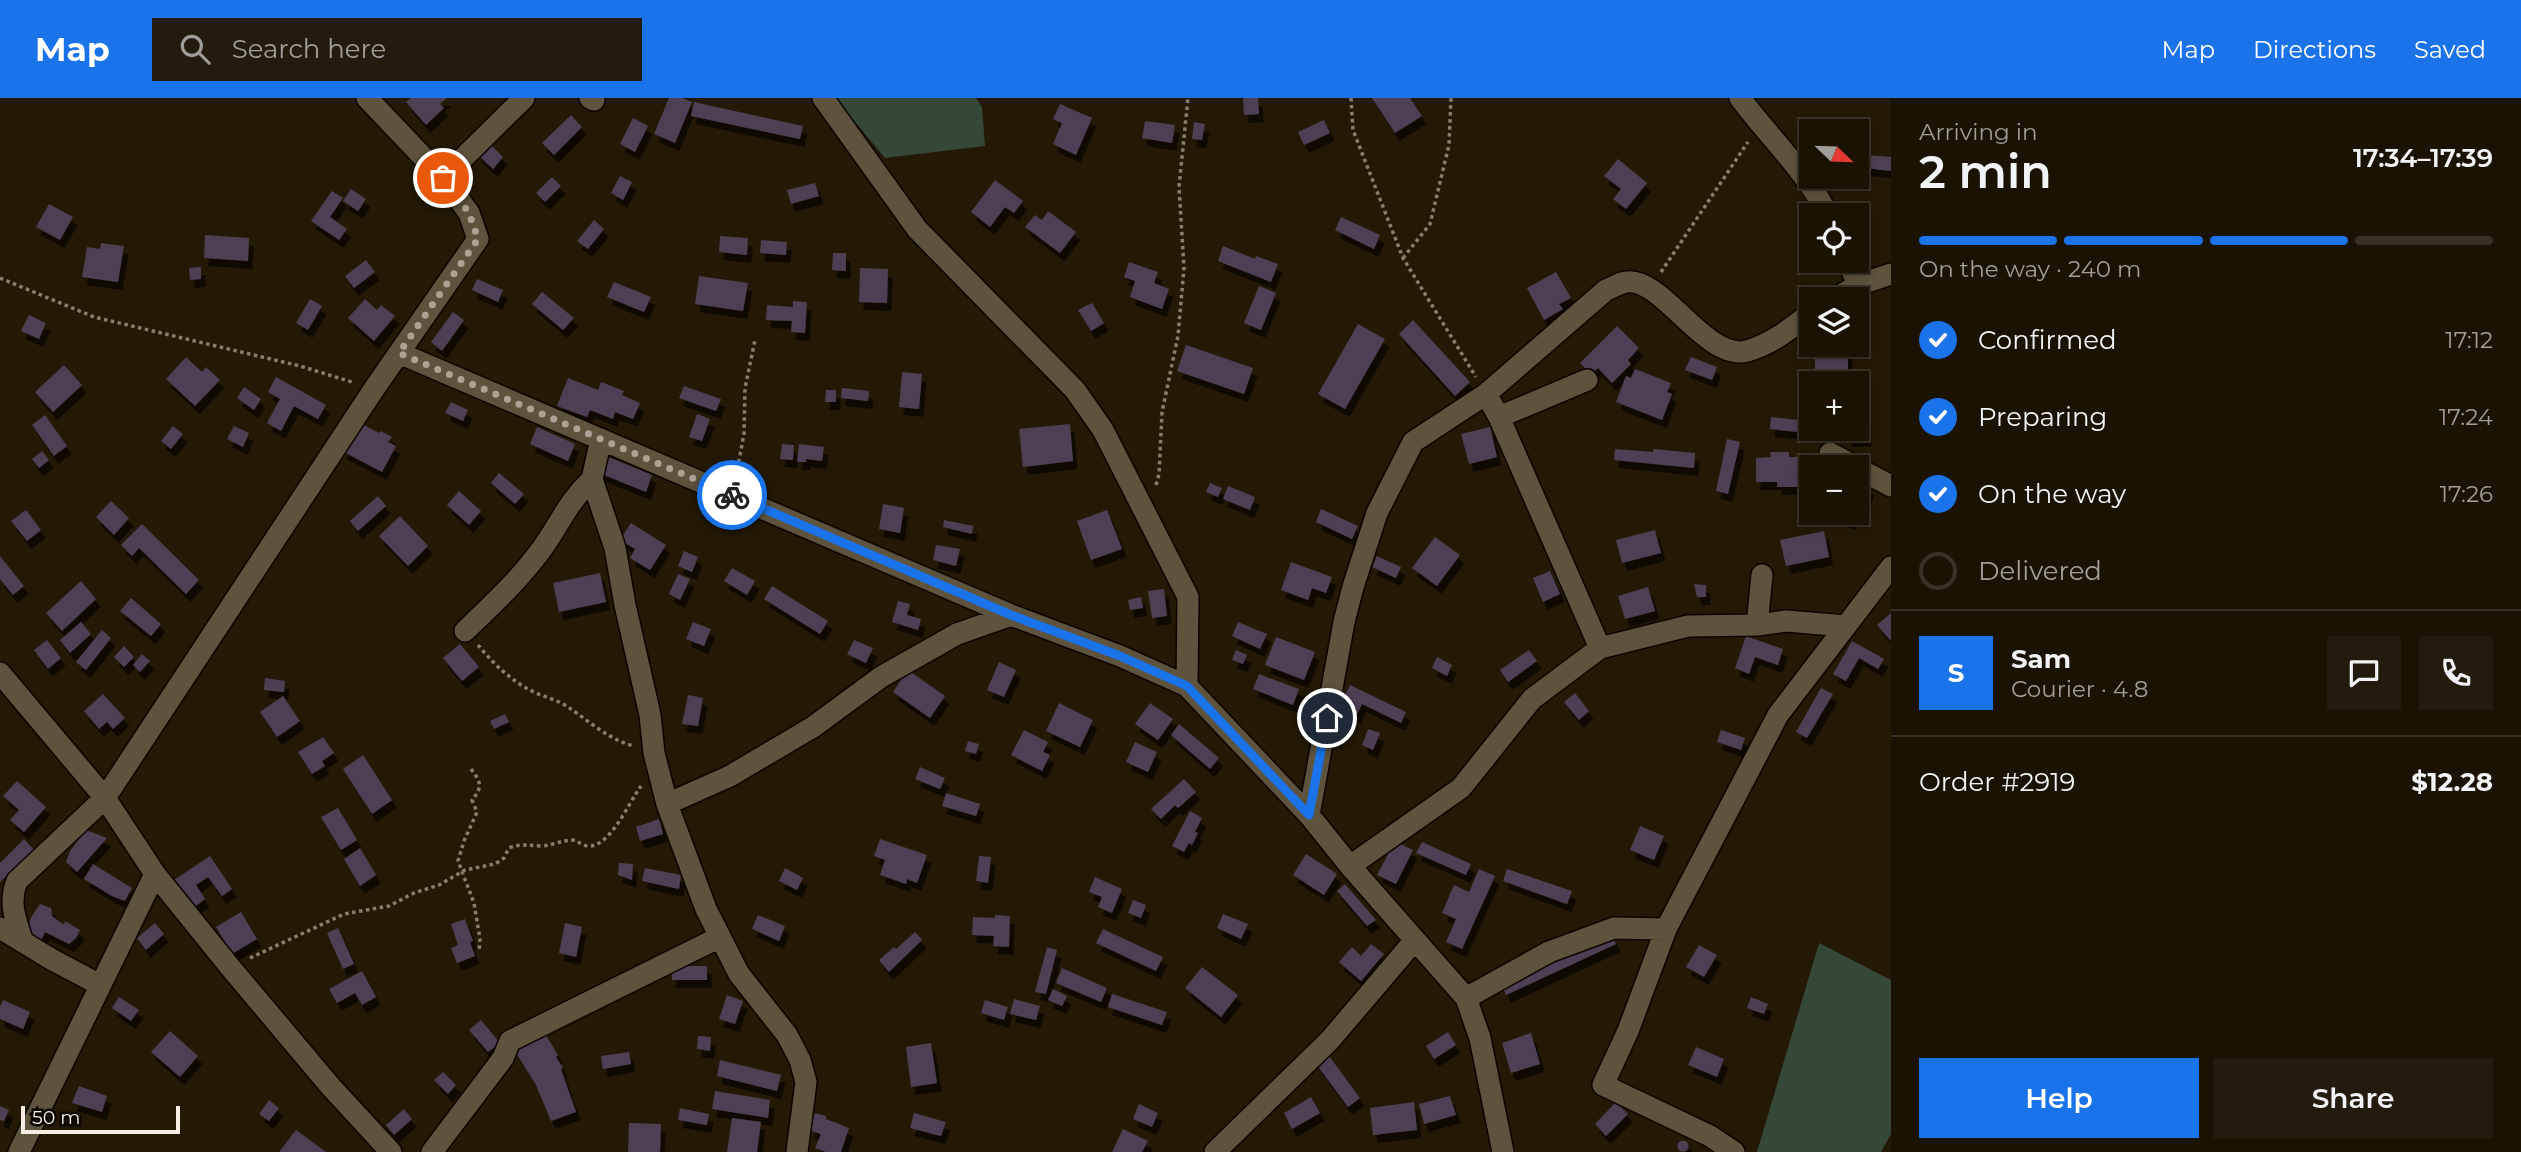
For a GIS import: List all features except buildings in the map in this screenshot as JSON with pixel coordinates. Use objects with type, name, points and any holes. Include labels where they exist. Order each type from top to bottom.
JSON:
[{"type":"street","points":[[23,942],[13,910],[12,894],[17,881],[105,798],[374,389],[478,239],[469,213],[443,178],[367,98]]},
{"type":"street","points":[[443,178],[524,98]]},
{"type":"street","points":[[823,98],[918,229],[1075,390],[1103,430],[1188,597],[1187,686]]},
{"type":"street","points":[[1740,98],[1777,141],[1822,203]]},
{"type":"street","points":[[1853,273],[1858,285]]},
{"type":"street","points":[[1854,287],[1891,274]]},
{"type":"street","points":[[1309,815],[1344,622],[1377,513],[1413,442],[1486,394],[1606,290],[1627,281],[1650,288],[1722,350],[1744,352],[1773,341],[1799,322]]},
{"type":"street","points":[[399,353],[1011,615],[1120,656],[1187,686],[1309,815],[1466,998],[1480,1038],[1503,1152]]},
{"type":"street","points":[[1499,418],[1587,380]]},
{"type":"street","points":[[1486,394],[1600,648]]},
{"type":"street","points":[[601,439],[592,479],[615,548],[650,715],[654,753],[667,804],[706,909],[739,974],[787,1035],[800,1060],[806,1082],[797,1152]]},
{"type":"street","points":[[1830,453],[1834,455]]},
{"type":"street","points":[[1869,474],[1891,485]]},
{"type":"street","points":[[465,631],[518,579],[543,547],[574,496],[592,479]]},
{"type":"street","points":[[1734,1152],[1710,1136],[1604,1085],[1628,1031],[1666,929],[1778,715],[1891,567]]},
{"type":"street","points":[[1758,625],[1762,575]]},
{"type":"street","points":[[667,804],[730,776],[813,727],[881,677],[957,634],[1011,615]]},
{"type":"street","points":[[1350,866],[1461,788],[1532,698],[1600,648],[1688,626],[1758,625],[1786,621],[1846,626]]},
{"type":"street","points":[[0,674],[105,798],[155,874],[230,967],[331,1087],[391,1152]]},
{"type":"street","points":[[19,1152],[155,874]]},
{"type":"street","points":[[0,928],[100,985]]},
{"type":"street","points":[[1466,998],[1549,952],[1614,928],[1666,929]]},
{"type":"street","points":[[432,1152],[503,1058],[510,1041],[720,937]]},
{"type":"street","points":[[1215,1152],[1330,1040],[1415,940]]},
{"type":"path","points":[[1147,516],[1159,474],[1162,412],[1178,336],[1184,268],[1179,187],[1188,98]]},
{"type":"path","points":[[1351,98],[1353,130],[1403,258],[1486,394]]},
{"type":"path","points":[[1403,258],[1430,224],[1449,145],[1451,98]]},
{"type":"path","points":[[1650,288],[1759,123]]},
{"type":"path","points":[[0,278],[94,317],[300,366],[374,389]]},
{"type":"path","points":[[732,495],[744,434],[745,387],[755,340]]},
{"type":"path","points":[[230,967],[344,914],[389,906],[414,893],[439,886],[462,872],[495,864],[504,858],[509,848],[519,844],[546,846],[561,840],[576,840],[581,845],[593,846],[609,835],[621,820],[629,801],[646,779],[654,753],[621,743],[582,719],[567,706],[527,689],[496,666],[465,631]]},
{"type":"path","points":[[471,769],[480,781],[480,791],[472,800],[477,812],[458,861],[474,904],[480,952]]},
{"type":"green space","points":[[835,98],[976,98],[982,107],[985,146],[885,158]]},
{"type":"green space","points":[[1819,943],[1891,980],[1891,1134],[1881,1152],[1757,1152]]},
{"type":"way so far","points":[[443,178],[469,213],[478,239],[399,353],[732,495]]},
{"type":"route","points":[[732,495],[1011,615],[1120,656],[1187,686],[1309,815],[1327,718]]}]
